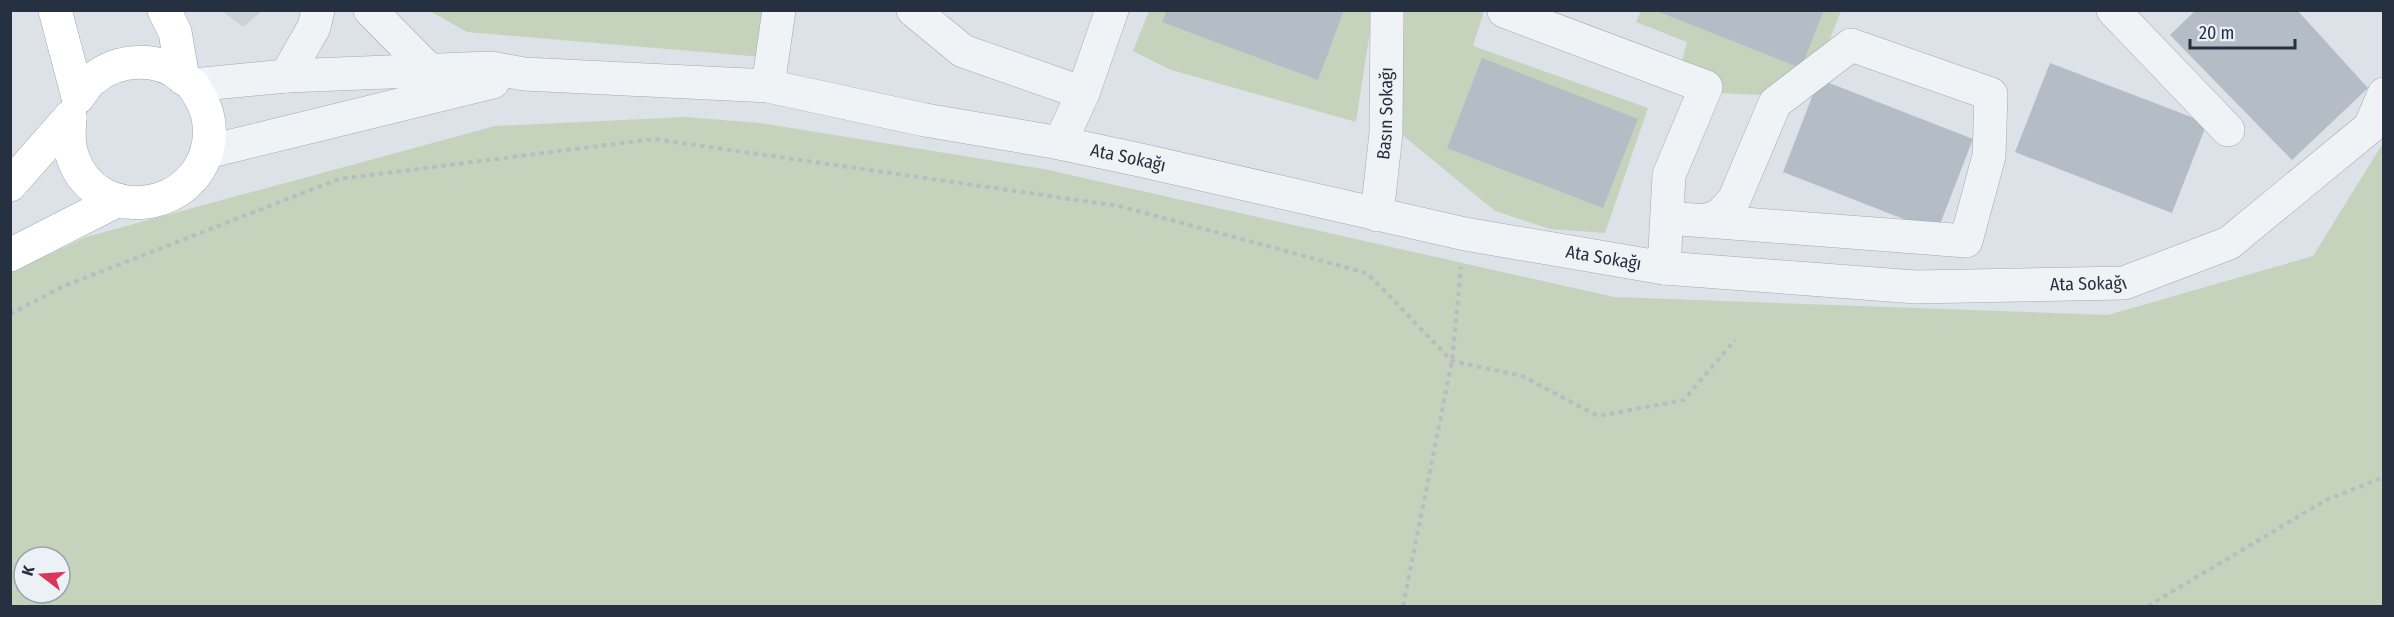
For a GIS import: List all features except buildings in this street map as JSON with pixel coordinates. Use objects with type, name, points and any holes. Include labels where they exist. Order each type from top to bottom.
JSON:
[{"type":"main road","points":[[10,185],[74,107],[92,79],[111,67],[132,62],[154,63],[176,71],[188,81],[205,105],[210,128],[207,152],[198,173],[182,189],[162,200],[141,203],[118,200],[99,191],[84,177],[73,159],[69,138],[74,107],[55,10]]},
{"type":"main road","points":[[164,10],[175,32],[188,81]]},
{"type":"main road","points":[[10,255],[118,200]]},
{"type":"street","points":[[286,76],[314,27],[318,10]]},
{"type":"street","points":[[370,10],[429,70]]},
{"type":"street","points":[[768,86],[779,10]]},
{"type":"street","points":[[913,10],[963,51],[1083,93]]},
{"type":"street","points":[[1060,143],[1083,93],[1112,10]]},
{"type":"street","name":"Basın Sokağı","points":[[1377,215],[1386,133],[1387,10]]},
{"type":"street","points":[[2113,10],[2228,130]]},
{"type":"street","points":[[1504,11],[1706,87],[1669,175],[1664,268]]},
{"type":"street","points":[[1668,218],[1706,221],[1966,241],[1989,156],[1991,94],[1851,45],[1775,103],[1734,200],[1720,214],[1706,221]]},
{"type":"street","points":[[188,81],[491,68],[524,74]]},
{"type":"street","points":[[207,152],[524,74]]},
{"type":"street","name":"Ata Sokağı","points":[[524,74],[768,86],[925,120],[1060,143],[1465,234],[1664,268],[1916,287],[2124,283],[2229,243],[2370,127],[2384,93]]},
{"type":"path","points":[[10,314],[64,286],[339,179],[654,139],[1119,206],[1367,273],[1452,361],[1522,376],[1598,416],[1684,400],[1735,340]]},
{"type":"path","points":[[1403,606],[1452,361],[1465,234]]},
{"type":"path","points":[[2148,606],[2326,500],[2384,477]]},
{"type":"shaded area","points":[[223,10],[262,11],[243,27]]},
{"type":"green space","points":[[430,11],[767,11],[762,57],[467,32]]},
{"type":"green space","points":[[1149,11],[1373,11],[1356,122],[1171,70],[1133,51]]},
{"type":"green space","points":[[1404,11],[1484,11],[1473,46],[1648,108],[1605,233],[1550,229],[1495,211],[1401,134]]},
{"type":"green space","points":[[1641,11],[1841,11],[1828,44],[1761,95],[1718,93],[1702,68],[1682,61],[1687,42],[1636,22]]},
{"type":"green space","points":[[685,117],[760,123],[1044,169],[1614,297],[2108,315],[2313,256],[2383,143],[2383,606],[11,606],[10,273],[86,237],[495,126]]}]
